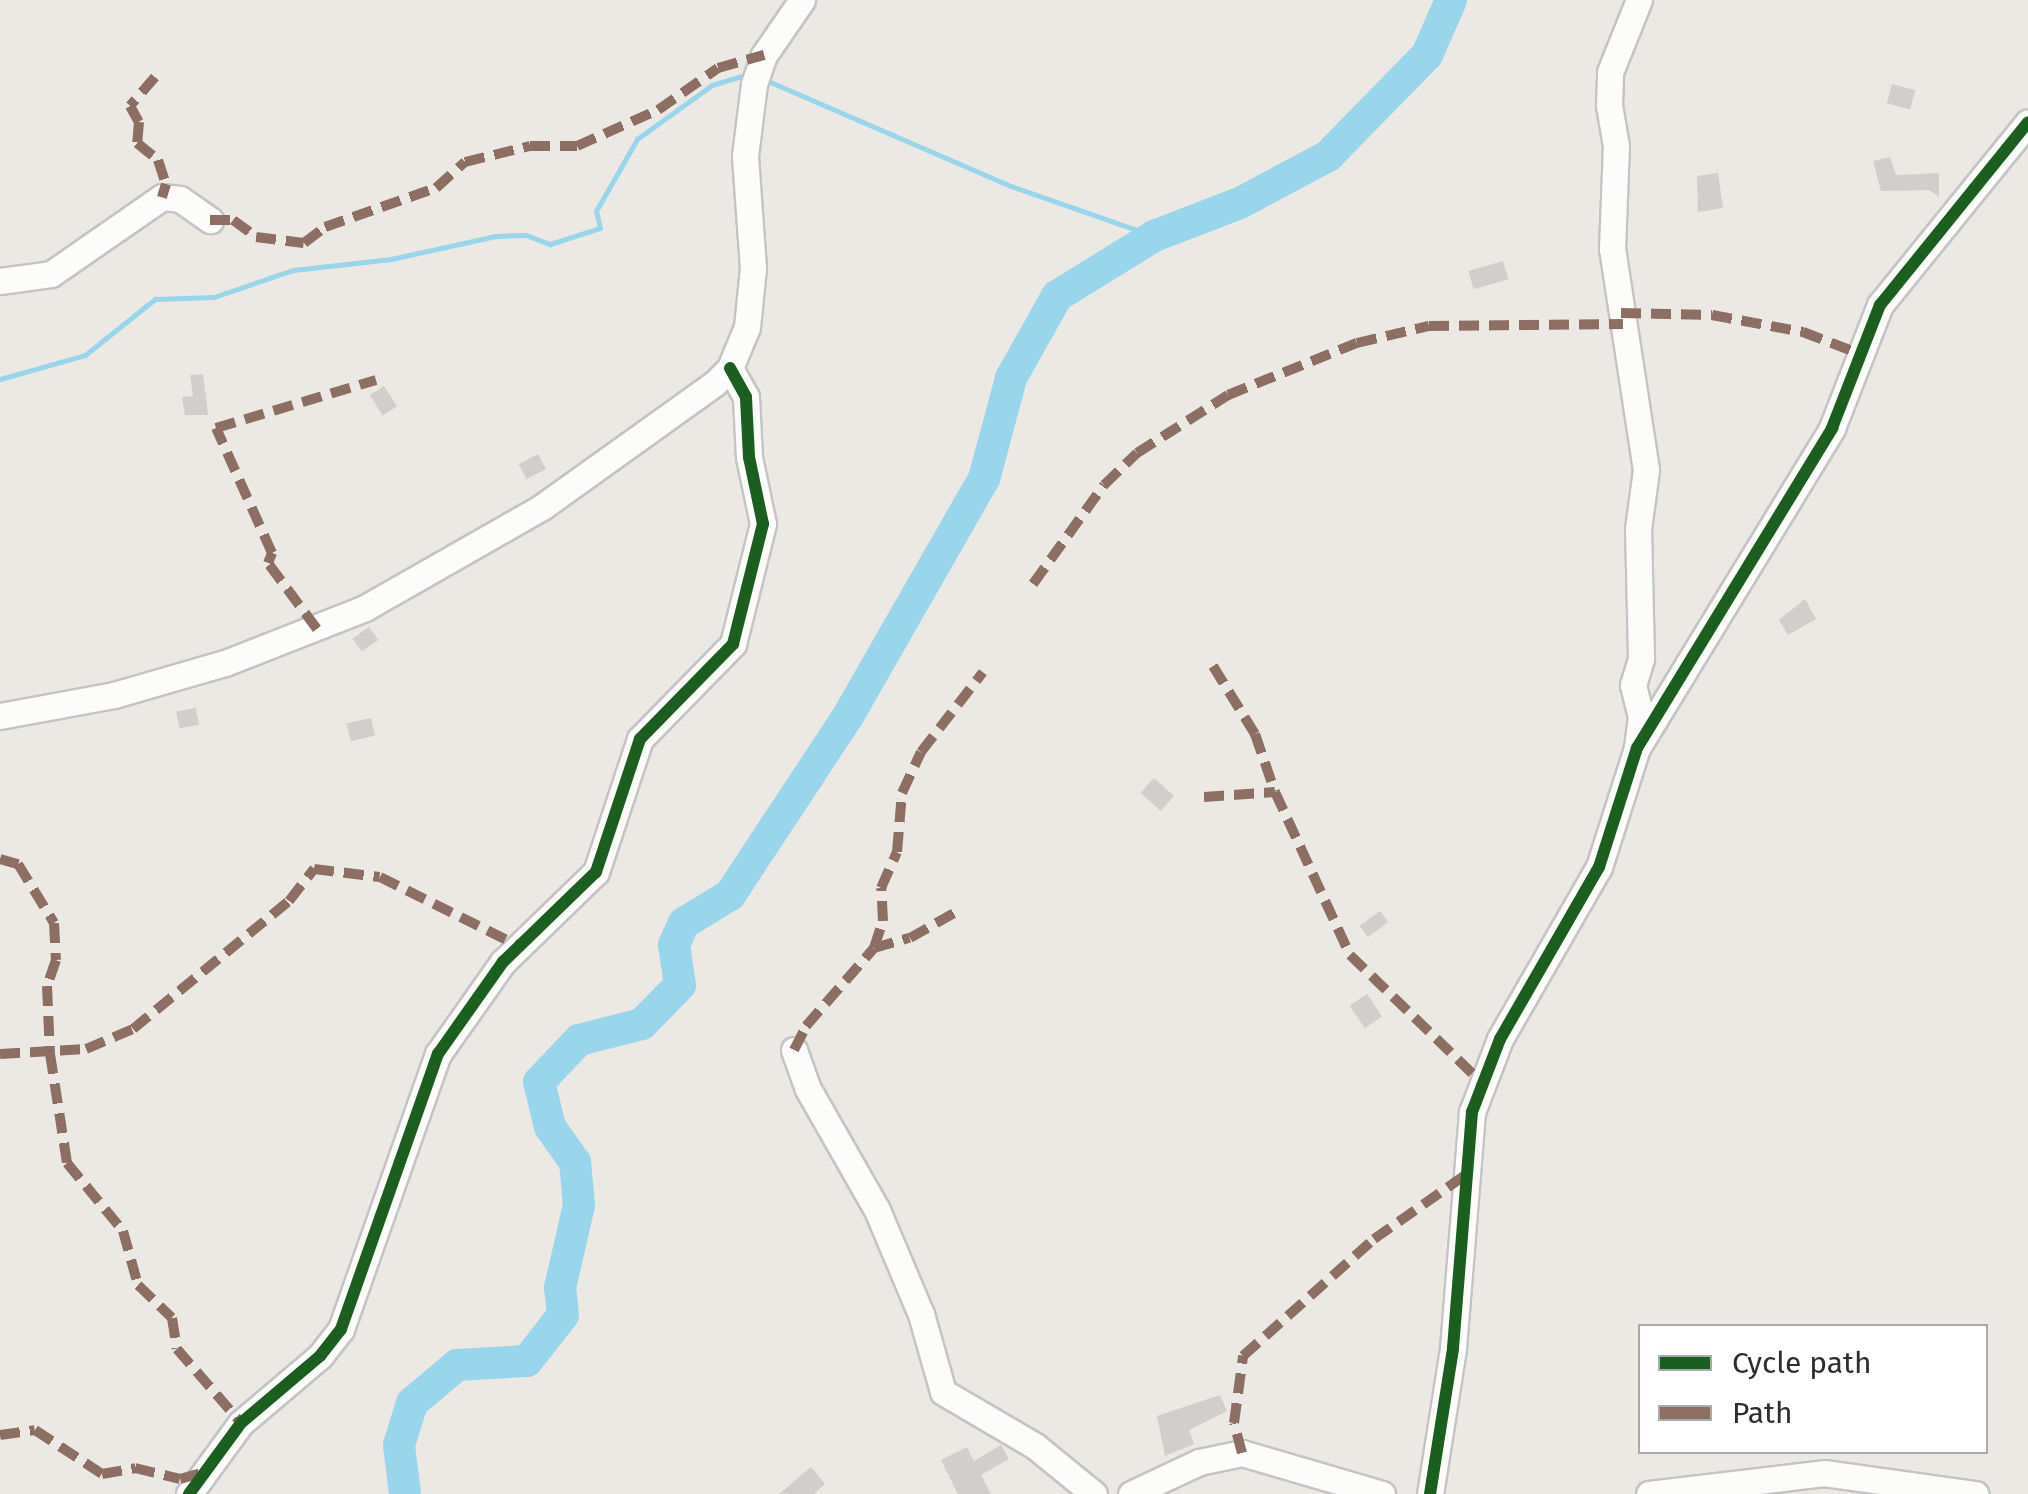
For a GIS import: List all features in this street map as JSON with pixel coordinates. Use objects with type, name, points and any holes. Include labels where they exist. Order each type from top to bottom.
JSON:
[{"type":"street","points":[[0,716],[114,695],[225,664],[365,608],[542,508],[730,368],[747,327],[753,268],[745,156],[754,84],[764,55],[802,0]]},
{"type":"street","points":[[1430,1494],[1453,1348],[1472,1112],[1538,967],[1600,866],[1637,748],[1641,717],[1632,685],[1641,658],[1638,528],[1646,470],[1612,249],[1616,146],[1609,105],[1610,72],[1639,0]]},
{"type":"street","points":[[1637,748],[1797,492],[1832,428],[1880,305],[2028,122]]},
{"type":"street","points":[[0,281],[51,274],[162,196],[180,198],[210,220]]},
{"type":"street","points":[[189,1494],[241,1423],[320,1356],[341,1330],[438,1054],[503,962],[596,872],[640,739],[733,644],[763,524],[749,457],[746,397],[730,368]]},
{"type":"street","points":[[794,1050],[808,1089],[878,1210],[922,1314],[944,1392],[1035,1446],[1094,1494]]},
{"type":"street","points":[[1131,1494],[1198,1462],[1242,1453],[1382,1494]]},
{"type":"street","points":[[1650,1494],[1810,1473],[1976,1494]]},
{"type":"building","points":[[1892,84],[1915,90],[1910,110],[1887,103]]},
{"type":"building","points":[[1890,157],[1896,175],[1939,173],[1939,197],[1929,190],[1881,191],[1873,161]]},
{"type":"building","points":[[1718,173],[1723,208],[1698,212],[1697,176]]},
{"type":"building","points":[[1503,261],[1508,279],[1474,289],[1468,271]]},
{"type":"building","points":[[203,374],[208,415],[185,415],[182,397],[193,396],[190,375]]},
{"type":"building","points":[[384,386],[397,406],[383,415],[370,395]]},
{"type":"building","points":[[538,454],[546,469],[527,479],[519,464]]},
{"type":"building","points":[[1805,599],[1816,619],[1788,635],[1779,620]]},
{"type":"building","points":[[369,627],[378,640],[362,652],[353,638]]},
{"type":"building","points":[[196,708],[199,725],[179,728],[176,711]]},
{"type":"building","points":[[371,718],[375,736],[351,741],[347,724]]},
{"type":"building","points":[[1154,778],[1174,796],[1161,811],[1141,793]]},
{"type":"building","points":[[1380,911],[1388,922],[1368,937],[1360,926]]},
{"type":"building","points":[[1367,994],[1382,1016],[1365,1028],[1350,1006]]},
{"type":"building","points":[[1220,1395],[1227,1411],[1189,1430],[1194,1444],[1165,1456],[1157,1416]]},
{"type":"building","points":[[1001,1445],[1009,1459],[981,1475],[991,1494],[958,1494],[941,1460],[967,1447],[974,1461]]},
{"type":"building","points":[[811,1467],[825,1484],[814,1494],[779,1494]]},
{"type":"waterway","points":[[405,1494],[399,1445],[412,1403],[457,1365],[527,1361],[563,1315],[560,1288],[579,1205],[575,1162],[550,1127],[539,1082],[579,1040],[642,1024],[680,985],[674,945],[684,923],[730,895],[848,716],[984,479],[1011,378],[1057,296],[1154,236],[1240,203],[1328,156],[1427,55],[1451,0]]},
{"type":"waterway","points":[[0,379],[85,355],[155,299],[214,297],[293,270],[391,259],[496,236],[526,235],[550,244],[600,228],[596,211],[637,139],[712,85],[745,75]]},
{"type":"waterway","points":[[768,81],[1011,186],[1154,236]]},
{"type":"marked path","points":[[210,220],[233,220],[256,237],[304,243],[325,227],[436,188],[465,162],[530,146],[577,146],[658,110],[718,68],[764,55]]},
{"type":"marked path","points":[[155,77],[130,106],[139,122],[137,143],[158,160],[166,184],[162,197]]},
{"type":"marked path","points":[[1621,313],[1712,315],[1803,332],[1860,354]]},
{"type":"marked path","points":[[1033,584],[1104,485],[1137,453],[1228,395],[1357,343],[1429,326],[1623,324]]},
{"type":"marked path","points":[[317,629],[268,563],[272,553],[216,428],[376,380]]},
{"type":"marked path","points":[[1213,666],[1255,734],[1275,792]]},
{"type":"marked path","points":[[794,1050],[806,1026],[874,948],[883,921],[881,888],[897,852],[902,793],[921,752],[983,672]]},
{"type":"marked path","points":[[1204,797],[1275,792],[1350,955],[1481,1082]]},
{"type":"marked path","points":[[0,859],[18,864],[54,923],[56,960],[47,986],[50,1054],[67,1163],[123,1231],[138,1285],[172,1318],[177,1349],[241,1423]]},
{"type":"marked path","points":[[0,1054],[86,1049],[133,1029],[289,901],[314,869],[380,877],[519,946]]},
{"type":"marked path","points":[[874,948],[910,938],[961,909]]},
{"type":"marked path","points":[[1242,1453],[1234,1423],[1243,1356],[1374,1239],[1467,1174]]},
{"type":"marked path","points":[[0,1435],[35,1430],[102,1474],[135,1468],[180,1479],[201,1473]]},
{"type":"cycle path","points":[[1430,1494],[1453,1348],[1472,1112],[1500,1039],[1599,867],[1637,748],[1832,428],[1880,305],[2028,122]]},
{"type":"cycle path","points":[[189,1494],[241,1423],[320,1356],[341,1329],[438,1054],[503,962],[596,872],[640,739],[733,644],[763,524],[749,457],[746,397],[730,368]]}]
